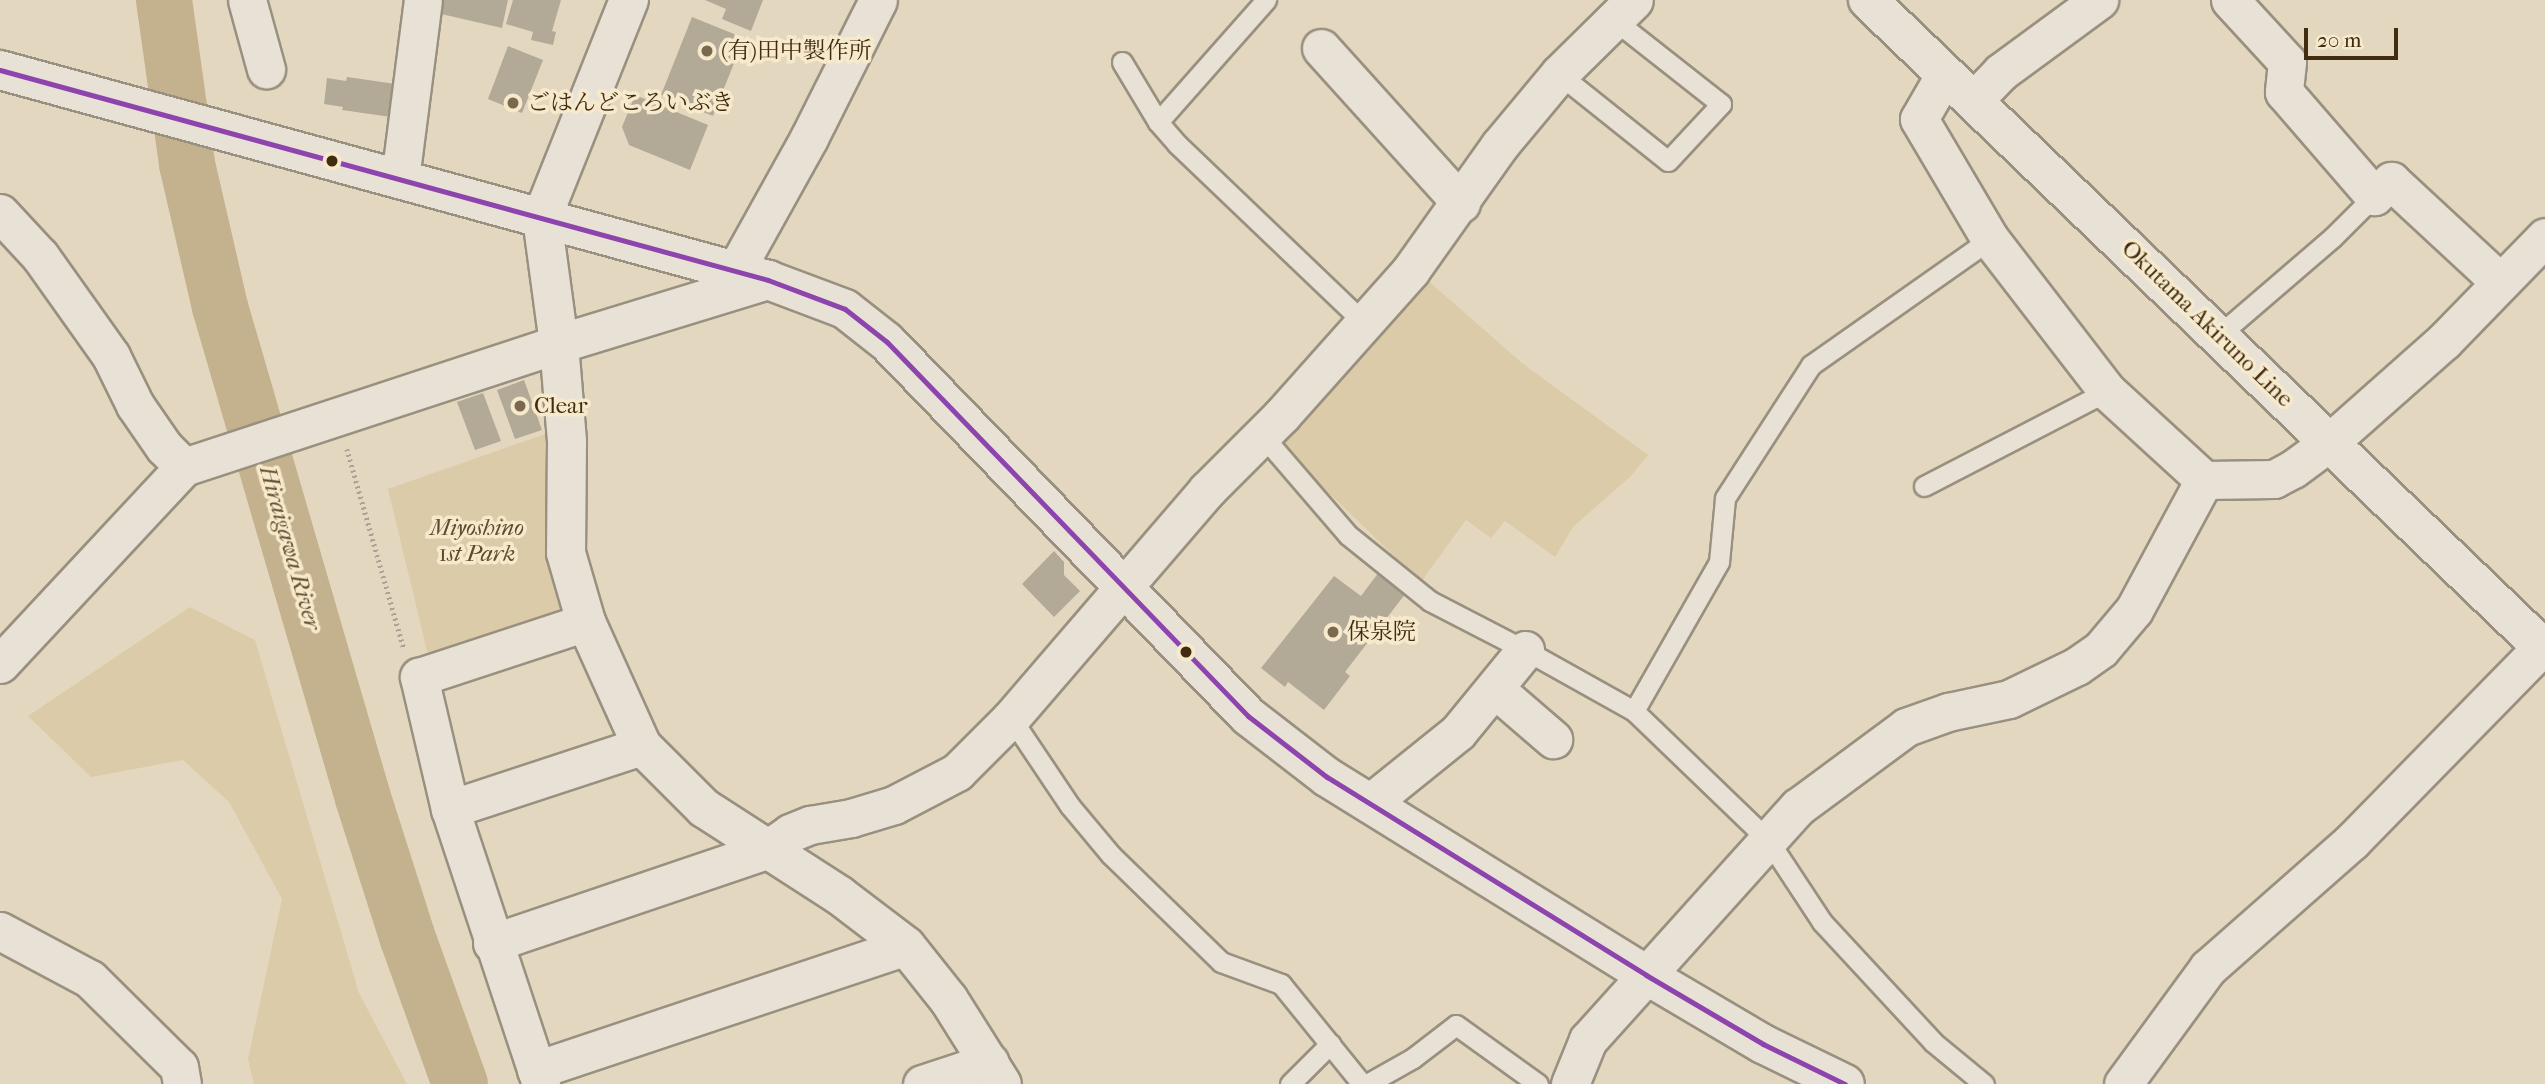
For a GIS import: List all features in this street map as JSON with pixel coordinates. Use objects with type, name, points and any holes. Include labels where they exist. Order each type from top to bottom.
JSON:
[{"type":"main road","points":[[629,0],[542,218],[559,344],[568,442],[566,553],[586,622],[642,746],[704,808],[839,895],[906,946],[949,1000],[995,1073]]},
{"type":"main road","name":"Okutama Akiruno Line","points":[[1868,0],[2543,648]]},
{"type":"main road","points":[[0,70],[93,98],[278,145],[751,276],[845,309],[869,326],[1248,716],[1327,777],[1646,975],[1763,1044],[1845,1084]]},
{"type":"main road","points":[[559,344],[751,276]]},
{"type":"street","points":[[247,0],[266,69]]},
{"type":"street","points":[[400,179],[422,0]]},
{"type":"street","points":[[751,276],[808,138],[878,0]]},
{"type":"street","points":[[1973,101],[2001,72],[2099,0]]},
{"type":"street","points":[[2230,0],[2287,62],[2284,92],[2374,196],[2391,181],[2500,282]]},
{"type":"street","points":[[492,943],[766,850],[790,833],[810,825],[851,818],[894,805],[957,772],[1011,718],[1207,490],[1262,435],[1411,270],[1499,146],[1559,74],[1623,9]]},
{"type":"street","points":[[1321,48],[1461,202]]},
{"type":"street","points":[[1945,74],[1919,119],[1990,239],[2107,391],[2204,480],[2274,479],[2331,442],[2444,341],[2545,237]]},
{"type":"street","points":[[0,213],[40,256],[111,356],[135,405],[164,447],[190,465]]},
{"type":"street","points":[[0,664],[190,465],[559,344]]},
{"type":"street","points":[[1570,1084],[1588,1040],[1798,807],[1906,727],[1948,712],[2009,699],[2077,666],[2101,649],[2134,610],[2204,480]]},
{"type":"street","points":[[586,622],[419,677],[450,809],[538,1077],[906,946]]},
{"type":"street","points":[[2123,1084],[2208,968],[2352,841],[2543,648]]},
{"type":"street","points":[[1370,803],[1458,732],[1496,689],[1525,650]]},
{"type":"street","points":[[1496,689],[1553,739]]},
{"type":"street","points":[[450,809],[642,746]]},
{"type":"street","points":[[0,931],[90,979],[179,1067],[182,1084]]},
{"type":"street","points":[[922,1084],[995,1073]]},
{"type":"lane","points":[[1158,122],[1266,0]]},
{"type":"lane","points":[[1559,74],[1668,161],[1721,104],[1623,9]]},
{"type":"lane","points":[[1122,62],[1158,122],[1296,260],[1364,323]]},
{"type":"lane","points":[[2219,335],[2333,237],[2374,196]]},
{"type":"lane","points":[[1633,710],[1719,562],[1725,498],[1811,365],[1990,239]]},
{"type":"lane","points":[[1924,486],[2107,391]]},
{"type":"lane","points":[[1262,435],[1348,535],[1430,601],[1633,710],[1768,840],[1822,922],[1933,1042],[1984,1084]]},
{"type":"lane","points":[[1011,718],[1070,806],[1111,855],[1222,962],[1281,984],[1364,1084],[1413,1058],[1456,1025],[1538,1084]]},
{"type":"lane","points":[[1290,1084],[1330,1044]]},
{"type":"path","points":[[336,418],[408,663]]},
{"type":"green space","points":[[1425,278],[1522,363],[1648,455],[1631,476],[1573,527],[1555,557],[1505,521],[1491,538],[1466,520],[1421,582],[1275,441]]},
{"type":"green space","name":"Miyoshino 1st Park","points":[[551,432],[565,606],[559,622],[440,659],[427,651],[388,489]]},
{"type":"green space","points":[[190,607],[255,640],[359,993],[407,1084],[254,1084],[248,1059],[282,899],[229,802],[183,760],[91,777],[28,716]]},
{"type":"building","points":[[440,0],[508,0],[502,28],[437,13]]},
{"type":"building","points":[[513,0],[561,0],[552,31],[556,32],[553,45],[531,40],[533,32],[506,24]]},
{"type":"building","points":[[705,0],[763,0],[751,31],[722,19],[726,9]]},
{"type":"building","points":[[692,17],[744,38],[713,116],[661,95]]},
{"type":"building","points":[[508,46],[543,60],[522,113],[488,99]]},
{"type":"building","points":[[347,77],[396,84],[391,117],[342,110],[343,107],[324,104],[327,78],[346,81]]},
{"type":"building","points":[[635,95],[708,125],[690,170],[629,145],[622,127]]},
{"type":"building","points":[[524,380],[542,430],[515,439],[497,390]]},
{"type":"building","points":[[483,393],[501,441],[475,450],[457,402]]},
{"type":"building","points":[[1054,551],[1064,562],[1064,575],[1080,591],[1054,617],[1022,584]]},
{"type":"building","name":"保泉院","points":[[1379,572],[1406,593],[1345,672],[1350,676],[1324,710],[1288,682],[1285,687],[1261,668],[1334,576],[1361,596]]},
{"type":"waterway","name":"Hiraigawa River","points":[[164,0],[187,164],[220,307],[363,798],[407,936],[460,1084]]},
{"type":"transit line","points":[[0,70],[768,280],[845,309],[887,342],[1248,716],[1327,777],[1646,975],[1763,1044],[1845,1084]]},
{"type":"place","name":"(有)田中製作所","points":[[707,51]]},
{"type":"place","name":"ごはんどころいぶき","points":[[513,103]]},
{"type":"place","name":"Clear","points":[[520,406]]},
{"type":"place","name":"保泉院","points":[[1333,632]]}]
